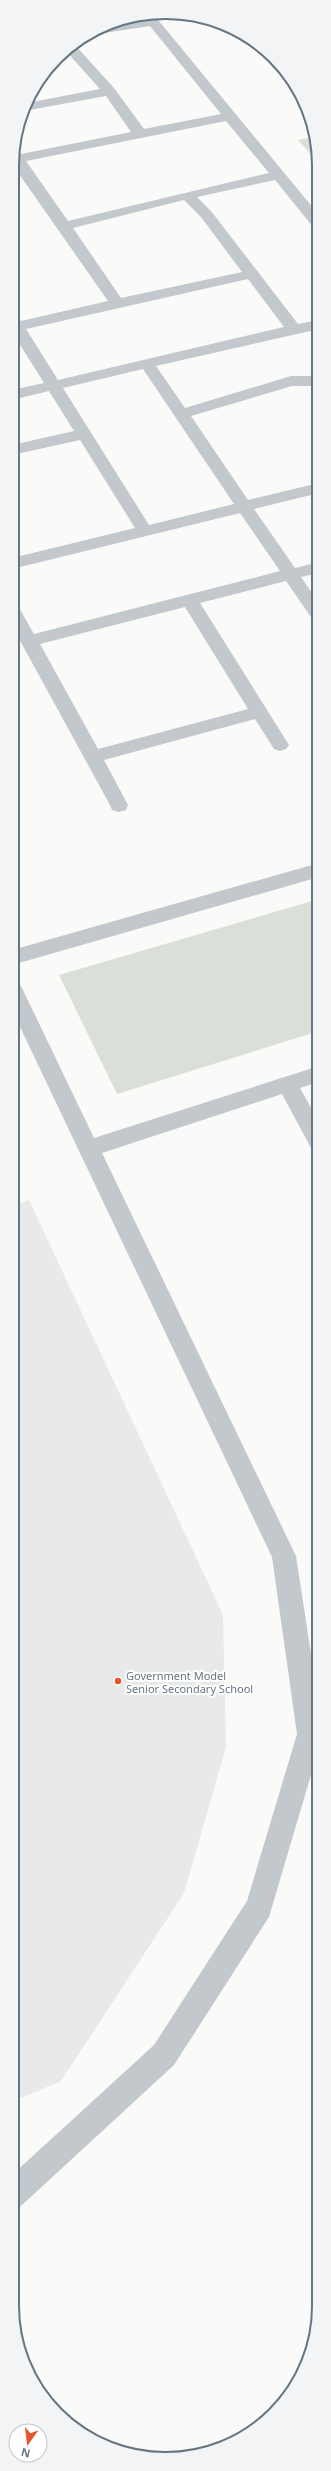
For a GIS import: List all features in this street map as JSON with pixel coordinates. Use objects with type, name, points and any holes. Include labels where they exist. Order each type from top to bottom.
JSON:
[{"type":"street","points":[[151,19],[312,216]]},
{"type":"street","points":[[123,26],[147,20]]},
{"type":"street","points":[[74,51],[109,91],[140,134]]},
{"type":"street","points":[[32,106],[109,91]]},
{"type":"street","points":[[19,156],[229,116]]},
{"type":"street","points":[[19,164],[65,226],[118,304]]},
{"type":"street","points":[[65,226],[188,195],[278,175]]},
{"type":"street","points":[[188,195],[206,214],[294,330]]},
{"type":"street","points":[[19,323],[118,304],[251,274]]},
{"type":"street","points":[[19,393],[312,326]]},
{"type":"street","points":[[19,332],[145,531]]},
{"type":"street","points":[[147,364],[312,606]]},
{"type":"street","points":[[181,414],[291,381],[312,379]]},
{"type":"street","points":[[19,448],[84,434]]},
{"type":"street","points":[[19,562],[312,490]]},
{"type":"street","points":[[29,641],[312,569]]},
{"type":"street","points":[[189,600],[280,745]]},
{"type":"street","points":[[19,623],[119,805]]},
{"type":"street","points":[[93,757],[259,712]]},
{"type":"street","points":[[19,956],[312,872]]},
{"type":"street","points":[[19,1003],[284,1556],[310,1734],[259,1907],[164,2055],[19,2188]]},
{"type":"street","points":[[89,1148],[312,1076]]},
{"type":"street","points":[[287,1084],[312,1129]]},
{"type":"shaded area","points":[[309,138],[312,156],[298,140]]},
{"type":"shaded area","points":[[312,901],[312,1033],[117,1094],[59,975]]},
{"type":"shaded area","name":"Government Model Senior Secondary School","points":[[29,1200],[223,1615],[226,1747],[184,1893],[61,2081],[19,2099],[19,1204]]},
{"type":"place","name":"Government Model Senior Secondary School","points":[[118,1681]]}]
